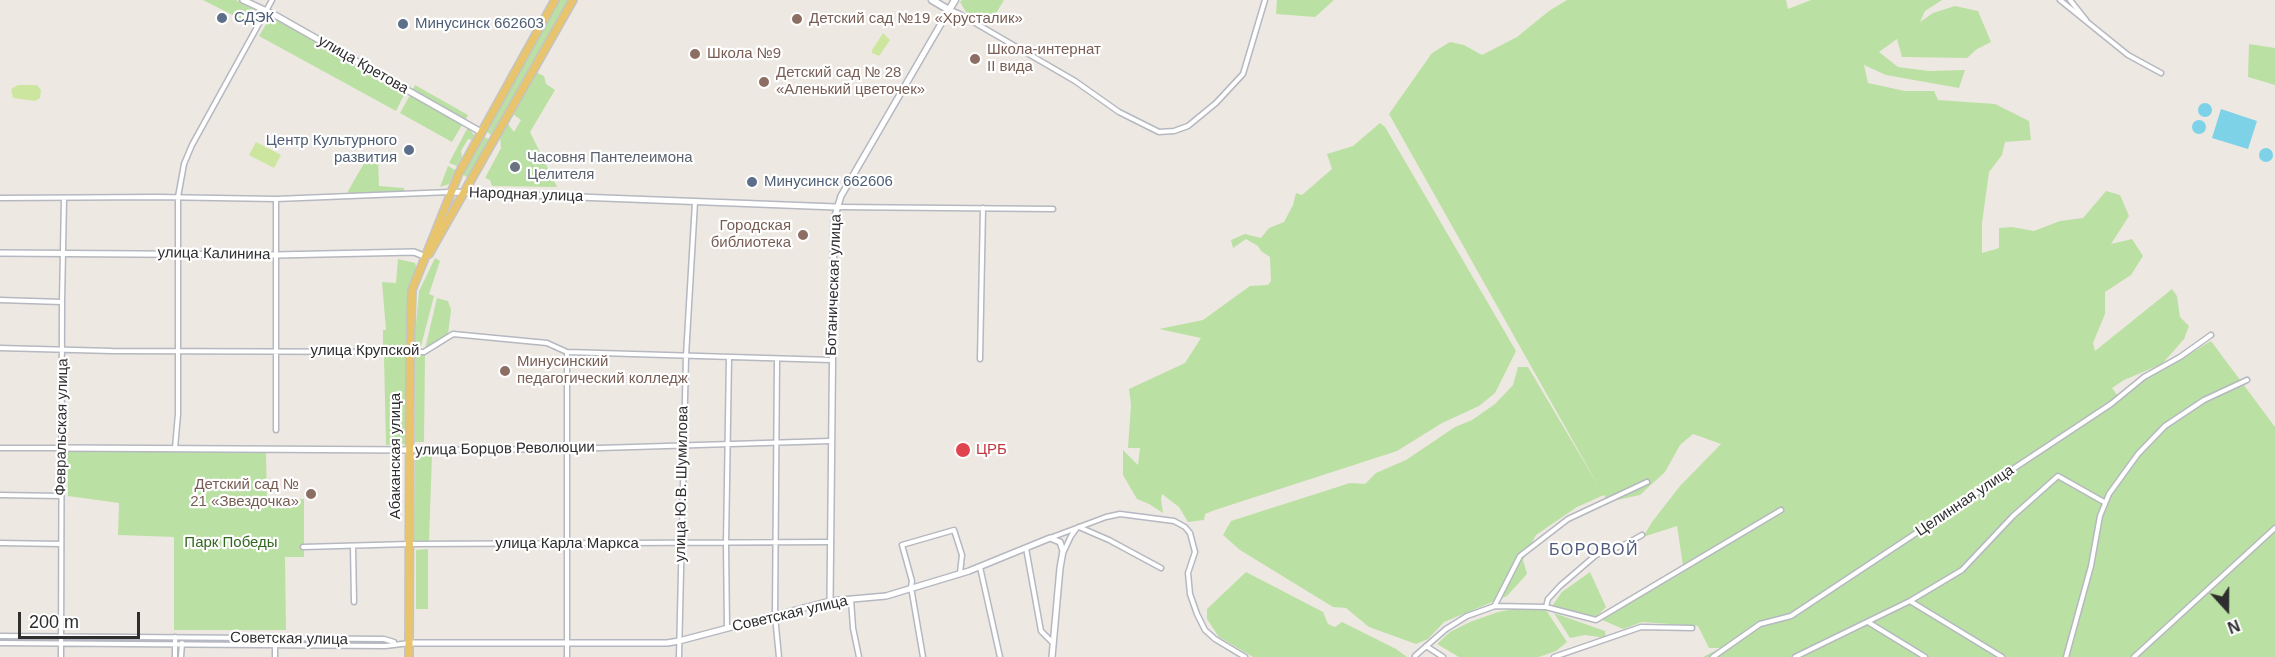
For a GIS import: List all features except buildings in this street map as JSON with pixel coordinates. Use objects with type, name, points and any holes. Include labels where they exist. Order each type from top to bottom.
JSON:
[{"type":"main road","name":"Абаканская улица","points":[[409,657],[412,290],[459,172],[555,0]]},
{"type":"main road","name":"Абаканская улица","points":[[426,258],[434,248],[573,0]]},
{"type":"main road","points":[[932,0],[949,10]]},
{"type":"main road","name":"Ботаническая улица","points":[[949,10],[955,0]]},
{"type":"main road","points":[[481,132],[495,140]]},
{"type":"main road","points":[[459,172],[464,180],[468,181],[473,178]]},
{"type":"street","name":"улица Кретова","points":[[243,0],[481,132]]},
{"type":"street","points":[[175,448],[178,414],[178,197],[184,164],[192,145],[272,0]]},
{"type":"street","points":[[949,10],[958,13],[1075,81],[1119,112],[1159,132],[1174,131],[1188,126],[1216,103],[1243,75],[1265,0]]},
{"type":"street","points":[[2060,0],[2128,55],[2161,73]]},
{"type":"street","points":[[2070,0],[2090,26]]},
{"type":"street","name":"Ботаническая улица","points":[[830,601],[831,360],[833,229],[836,207],[949,10]]},
{"type":"street","name":"Народная улица","points":[[0,198],[276,199],[465,192],[836,207],[1053,209]]},
{"type":"street","name":"Февральская улица","points":[[61,657],[64,198]]},
{"type":"street","points":[[276,199],[276,430]]},
{"type":"street","name":"улица Ю.В. Шумилова","points":[[679,657],[686,357],[695,202]]},
{"type":"street","points":[[980,359],[983,208]]},
{"type":"street","name":"улица Калинина","points":[[0,253],[276,255],[414,252],[426,258]]},
{"type":"street","points":[[0,300],[62,302]]},
{"type":"street","name":"улица Крупской","points":[[0,348],[424,352],[453,334],[547,343],[567,352],[831,360]]},
{"type":"street","name":"Целинная улица","points":[[1713,657],[1760,624],[1791,616],[2111,405],[2144,377],[2180,357],[2211,335]]},
{"type":"street","points":[[567,352],[567,657]]},
{"type":"street","points":[[727,628],[729,358]]},
{"type":"street","points":[[777,359],[775,616],[779,657]]},
{"type":"street","points":[[2066,657],[2091,566],[2104,502],[2139,454],[2165,426],[2204,400],[2247,380]]},
{"type":"street","name":"улица Борцов Революции","points":[[0,448],[567,449],[830,441]]},
{"type":"street","points":[[1794,657],[1910,601],[1962,570],[2013,516],[2058,476],[2104,502]]},
{"type":"street","points":[[1495,606],[1520,556],[1568,519],[1647,482]]},
{"type":"street","points":[[0,495],[61,496]]},
{"type":"street","points":[[1415,656],[1446,629],[1467,616],[1495,606],[1546,606],[1596,620],[1781,510]]},
{"type":"street","name":"Советская улица","points":[[0,643],[385,646],[398,643],[680,641],[830,601],[886,596],[980,567],[1078,527],[1120,514],[1174,521],[1185,527],[1190,533],[1195,552],[1188,573],[1190,594],[1197,614],[1205,630],[1215,639],[1245,657]]},
{"type":"street","points":[[1052,657],[1063,551],[1078,527],[1109,540],[1161,568]]},
{"type":"street","points":[[2134,657],[2275,528]]},
{"type":"street","points":[[923,657],[911,587],[912,581],[902,545],[954,530],[962,555],[960,573]]},
{"type":"street","points":[[1546,606],[1548,599],[1560,586],[1596,555],[1626,544],[1642,535]]},
{"type":"street","points":[[1050,538],[1060,542],[1063,551]]},
{"type":"street","name":"улица Карла Маркса","points":[[303,547],[410,544],[831,542]]},
{"type":"street","points":[[0,543],[61,543]]},
{"type":"street","points":[[353,546],[354,602]]},
{"type":"street","points":[[1026,548],[1041,631],[1053,643]]},
{"type":"street","points":[[980,567],[1000,657]]},
{"type":"street","points":[[851,599],[859,657]]},
{"type":"street","points":[[1910,601],[2002,657]]},
{"type":"street","points":[[1868,622],[1925,657]]},
{"type":"street","points":[[1554,657],[1641,627],[1692,628]]},
{"type":"street","name":"Советская улица","points":[[0,636],[384,639],[398,643]]},
{"type":"street","points":[[175,637],[175,657]]},
{"type":"street","points":[[181,657],[182,637]]},
{"type":"street","points":[[275,639],[275,657]]},
{"type":"street","points":[[1426,646],[1443,657]]},
{"type":"green space","points":[[203,0],[236,0],[261,13],[254,26]]},
{"type":"green space","points":[[552,0],[505,83],[507,76]]},
{"type":"green space","points":[[558,0],[569,0],[491,135],[485,130]]},
{"type":"green space","points":[[962,0],[1004,0],[989,25],[966,12],[960,2]]},
{"type":"green space","points":[[1277,0],[1334,0],[1315,17],[1276,14]]},
{"type":"green space","points":[[1567,0],[1786,0],[1788,9],[1811,0],[1942,0],[1925,11],[1920,22],[1933,13],[1955,6],[1978,11],[1991,42],[1977,49],[1967,58],[1902,57],[1897,39],[1879,52],[1898,67],[1929,71],[1965,70],[1959,88],[1886,75],[1864,65],[1868,83],[1905,91],[1934,91],[1938,100],[1995,104],[2029,121],[2031,140],[2005,142],[2002,155],[1989,172],[1982,223],[1982,253],[1999,248],[1999,228],[2012,227],[2034,231],[2060,221],[2083,218],[2106,191],[2120,195],[2129,216],[2111,244],[2132,239],[2143,256],[2131,275],[2105,292],[2105,314],[2093,343],[2095,351],[2172,289],[2177,296],[2180,317],[2189,326],[2184,339],[2162,364],[2124,380],[2112,388],[2118,396],[2211,341],[2275,427],[2275,657],[1703,657],[1720,648],[1709,648],[1698,626],[1642,622],[1623,629],[1600,619],[1683,566],[1677,526],[1643,537],[1680,486],[1721,444],[1693,434],[1680,445],[1665,472],[1640,495],[1608,502],[1604,495],[1577,507],[1536,535],[1523,560],[1527,574],[1507,596],[1444,622],[1428,639],[1416,644],[1369,627],[1346,608],[1333,607],[1240,550],[1223,535],[1231,521],[1350,483],[1365,484],[1376,473],[1406,460],[1455,427],[1472,420],[1495,404],[1513,385],[1518,367],[1528,367],[1599,487],[1389,114],[1432,53],[1450,42],[1464,45],[1482,55],[1517,37],[1549,11]]},
{"type":"green space","points":[[271,16],[405,93],[396,111],[259,36]]},
{"type":"green space","points":[[883,33],[890,40],[879,56],[872,53],[872,50]]},
{"type":"green space","points":[[2249,44],[2275,48],[2275,85],[2248,77]]},
{"type":"green space","points":[[535,72],[544,76],[546,84],[555,90],[530,132],[557,187],[492,186],[490,180],[485,178],[501,148],[500,135],[508,124],[514,132],[521,120],[514,115],[516,107]]},
{"type":"green space","points":[[18,85],[37,85],[41,90],[40,98],[35,101],[13,98],[11,89]]},
{"type":"green space","points":[[415,85],[468,115],[465,121],[412,91]]},
{"type":"green space","points":[[410,95],[462,125],[452,142],[400,113]]},
{"type":"green space","points":[[1380,123],[1385,127],[1516,351],[1495,393],[1479,406],[1442,423],[1397,451],[1215,510],[1205,514],[1204,520],[1188,522],[1179,507],[1162,494],[1163,513],[1137,499],[1123,475],[1123,450],[1138,465],[1140,448],[1128,448],[1131,405],[1129,389],[1185,363],[1201,338],[1159,329],[1203,320],[1250,286],[1268,285],[1271,281],[1270,257],[1246,239],[1233,248],[1231,240],[1245,234],[1261,238],[1269,228],[1284,222],[1293,205],[1296,193],[1302,195],[1332,169],[1327,154],[1353,146]]},
{"type":"green space","points":[[468,127],[474,135],[472,140],[468,139],[461,151],[462,157],[457,166],[449,163]]},
{"type":"green space","points":[[483,136],[489,142],[470,175],[466,177],[462,173]]},
{"type":"green space","points":[[256,142],[281,155],[274,168],[249,155]]},
{"type":"green space","points":[[373,152],[378,156],[379,186],[404,188],[404,192],[350,195],[348,191],[370,153]]},
{"type":"green space","points":[[448,166],[455,170],[449,184],[440,187]]},
{"type":"green space","points":[[435,258],[440,261],[429,294],[434,296],[421,346],[414,346],[419,291]]},
{"type":"green space","points":[[398,259],[415,263],[417,269],[409,292],[405,348],[383,348],[383,330],[386,330],[382,282],[396,283]]},
{"type":"green space","points":[[437,298],[448,301],[451,310],[448,334],[425,349]]},
{"type":"green space","points":[[415,355],[425,355],[424,442],[415,442]]},
{"type":"green space","points":[[405,356],[408,444],[386,445],[384,357]]},
{"type":"green space","name":"Парк Победы","points":[[67,451],[266,452],[267,500],[304,499],[304,557],[285,557],[286,630],[174,630],[174,537],[118,535],[119,503],[68,496]]},
{"type":"green space","points":[[415,454],[432,455],[429,541],[414,541]]},
{"type":"green space","points":[[428,549],[428,609],[416,609],[416,550]]},
{"type":"green space","points":[[1246,572],[1323,612],[1328,624],[1335,627],[1342,622],[1396,649],[1407,657],[1253,657],[1219,637],[1207,619],[1207,609]]},
{"type":"green space","points":[[1590,572],[1606,607],[1598,615],[1591,621],[1552,606],[1562,592]]},
{"type":"green space","points":[[1514,609],[1546,610],[1567,642],[1556,651],[1539,657],[1459,657],[1437,644],[1450,632],[1470,622]]},
{"type":"green space","points":[[1554,613],[1605,631],[1606,638],[1585,635],[1570,638]]},
{"type":"water","points":[[2205,103],[2210,105],[2212,110],[2210,115],[2205,117],[2200,115],[2198,110],[2200,105]]},
{"type":"water","points":[[2221,109],[2257,121],[2248,149],[2212,138]]},
{"type":"water","points":[[2199,120],[2204,122],[2206,127],[2204,132],[2199,134],[2194,132],[2192,127],[2194,122]]},
{"type":"water","points":[[2266,148],[2271,150],[2273,155],[2271,160],[2266,162],[2261,160],[2259,155],[2261,150]]},
{"type":"place","name":"СДЭК","points":[[222,18]]},
{"type":"place","name":"Детский сад №19 «Хрусталик»","points":[[797,19]]},
{"type":"place","name":"Минусинск 662603","points":[[403,24]]},
{"type":"place","name":"Школа №9","points":[[695,54]]},
{"type":"place","name":"Школа-интернат II вида","points":[[975,59]]},
{"type":"place","name":"Детский сад № 28 «Аленький цветочек»","points":[[764,82]]},
{"type":"place","name":"Центр Культурного развития","points":[[409,150]]},
{"type":"place","name":"Часовня Пантелеимона Целителя","points":[[515,167]]},
{"type":"place","name":"Минусинск 662606","points":[[752,182]]},
{"type":"place","name":"Городская библиотека","points":[[803,235]]},
{"type":"place","name":"Минусинский педагогический колледж","points":[[505,371]]},
{"type":"place","name":"ЦРБ","points":[[963,450]]},
{"type":"place","name":"Детский сад № 21 «Звездочка»","points":[[311,494]]},
{"type":"district","name":"БОРОВОЙ","points":[[1594,551]]}]
